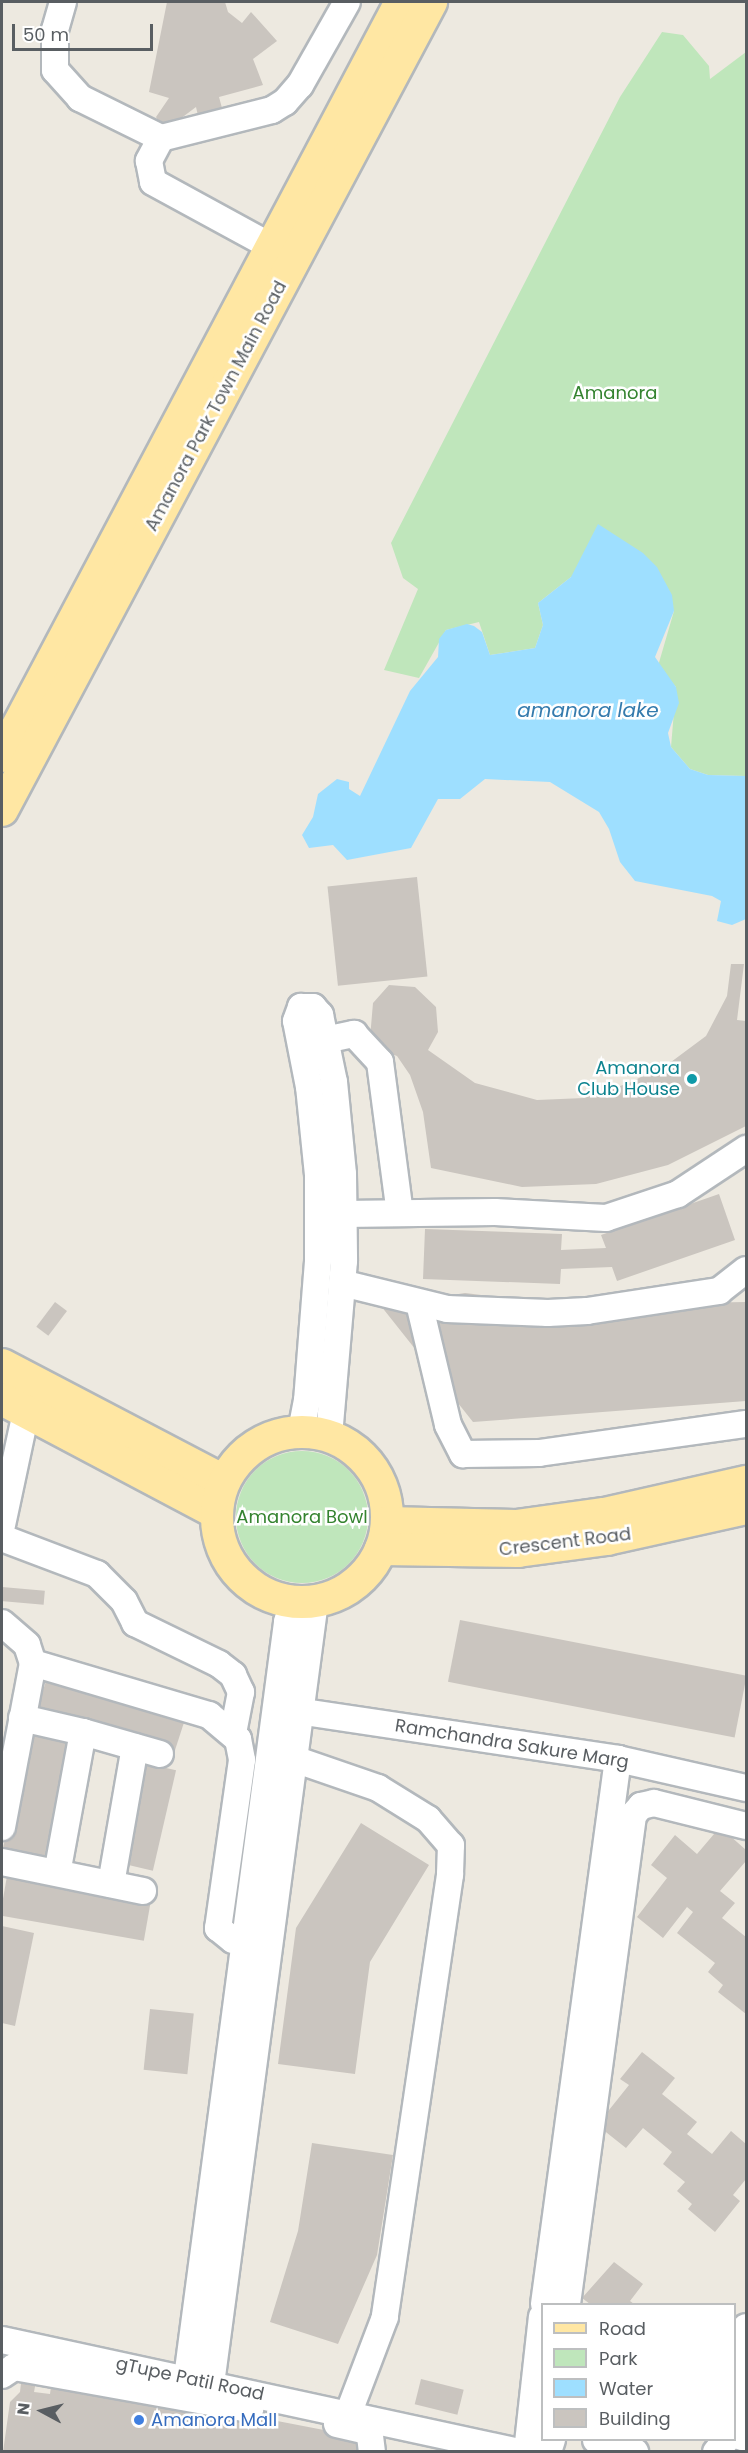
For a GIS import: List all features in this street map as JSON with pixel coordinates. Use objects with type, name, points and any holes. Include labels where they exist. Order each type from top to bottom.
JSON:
[{"type":"main road","name":"Amanora Park Town Main Road","points":[[2,810],[20,725],[401,2]]},
{"type":"main road","name":"Amanora Park Town Main Road","points":[[2,756],[431,2]]},
{"type":"main road","points":[[2,1365],[224,1480]]},
{"type":"main road","points":[[14,1405],[215,1512]]},
{"type":"main road","points":[[315,1433],[358,1451],[369,1463],[384,1493],[384,1536],[355,1584],[304,1601],[261,1592],[236,1570],[220,1540],[215,1512],[224,1480],[237,1461],[256,1445],[279,1434],[315,1433]]},
{"type":"main road","name":"Crescent Road","points":[[384,1536],[516,1526],[604,1514],[747,1482]]},
{"type":"main road","name":"Crescent Road","points":[[384,1536],[518,1551],[608,1539],[747,1508]]},
{"type":"street","points":[[63,2],[52,51],[55,70],[64,83],[80,98],[160,138],[272,110],[285,102],[300,85],[346,2]]},
{"type":"street","points":[[160,138],[148,161],[153,182],[272,247]]},
{"type":"street","points":[[302,1007],[313,1007],[320,1015],[326,1040],[334,1083],[343,1214],[342,1283],[315,1433],[307,1401],[318,1260],[318,1175],[309,1087],[296,1021],[302,1007]]},
{"type":"street","points":[[326,1040],[354,1034],[380,1062],[400,1214]]},
{"type":"street","points":[[343,1214],[495,1212],[606,1218],[678,1194],[747,1149]]},
{"type":"street","points":[[342,1283],[447,1309],[587,1311],[718,1291],[747,1270]]},
{"type":"street","points":[[419,1303],[448,1425],[463,1454],[539,1453],[747,1424]]},
{"type":"street","points":[[2,1525],[14,1405]]},
{"type":"street","points":[[2,1538],[97,1574],[124,1601],[135,1623],[219,1664],[233,1675],[241,1692],[232,1733]]},
{"type":"street","points":[[257,1944],[260,1824],[275,1707],[304,1601]]},
{"type":"street","points":[[199,2381],[257,1944],[285,1828],[300,1711],[304,1601]]},
{"type":"street","points":[[2,1623],[27,1645],[33,1662],[2,1827]]},
{"type":"street","points":[[33,1662],[210,1715],[238,1739],[242,1760],[218,1928],[233,1940],[257,1944]]},
{"type":"street","name":"Ramchandra Sakure Marg","points":[[275,1707],[618,1759],[747,1788]]},
{"type":"street","points":[[22,1718],[83,1732],[160,1754]]},
{"type":"street","points":[[57,1873],[83,1732]]},
{"type":"street","points":[[111,1884],[135,1747]]},
{"type":"street","points":[[294,1759],[378,1788],[428,1819],[451,1845],[450,1875],[385,2317],[349,2412]]},
{"type":"street","points":[[544,2303],[618,1759]]},
{"type":"street","points":[[567,2303],[633,1815],[641,1806],[654,1803],[747,1826]]},
{"type":"street","points":[[234,1820],[285,1828]]},
{"type":"street","points":[[2,1862],[143,1891]]},
{"type":"street","points":[[736,2397],[747,2327]]},
{"type":"street","points":[[527,2451],[541,2334]]},
{"type":"street","name":"gTupe Patil Road","points":[[2,2340],[393,2421],[519,2451]]},
{"type":"street","points":[[2,2375],[14,2367],[351,2426],[370,2436],[372,2451]]},
{"type":"street","points":[[747,2412],[742,2436],[747,2437]]},
{"type":"street","points":[[388,2451],[393,2421]]},
{"type":"street","points":[[598,2441],[602,2445],[636,2451]]},
{"type":"green space","name":"Amanora","points":[[662,32],[683,35],[709,66],[710,79],[746,52],[746,776],[708,775],[690,769],[671,747],[676,687],[658,666],[674,611],[571,577],[538,603],[543,625],[535,648],[490,655],[479,622],[446,630],[419,678],[384,670],[418,589],[403,578],[391,543],[620,97]]},
{"type":"green space","name":"Amanora Bowl","points":[[302,1451],[327,1456],[348,1471],[363,1492],[368,1517],[363,1542],[348,1563],[327,1578],[302,1583],[277,1578],[256,1563],[241,1542],[236,1517],[241,1492],[256,1471],[277,1456]]},
{"type":"water","name":"amanora lake","points":[[598,524],[643,553],[657,567],[672,595],[674,611],[655,657],[676,687],[679,703],[668,733],[671,747],[690,769],[708,775],[746,776],[746,919],[732,925],[717,921],[721,901],[712,896],[635,881],[620,862],[609,829],[599,812],[550,782],[485,779],[460,799],[438,799],[411,848],[347,860],[333,845],[309,848],[302,835],[313,817],[318,794],[337,779],[349,782],[349,789],[360,796],[410,691],[438,657],[439,639],[446,630],[467,624],[474,626],[482,632],[490,655],[535,648],[543,625],[538,603],[571,577]]},
{"type":"building","points":[[167,2],[225,2],[228,12],[242,23],[251,12],[277,41],[253,59],[263,85],[219,97],[222,108],[199,120],[196,107],[164,131],[156,117],[169,98],[149,92]]},
{"type":"building","points":[[417,877],[427,976],[338,986],[327,886]]},
{"type":"building","name":"Amanora Club House","points":[[731,964],[744,964],[737,1020],[746,1021],[746,1126],[668,1165],[596,1184],[522,1187],[431,1168],[423,1112],[410,1075],[397,1056],[381,1050],[370,1038],[373,1003],[389,985],[415,987],[436,1007],[438,1032],[428,1050],[475,1083],[537,1100],[584,1098],[629,1083],[671,1062],[706,1036],[727,996]]},
{"type":"building","points":[[719,1194],[735,1240],[617,1281],[612,1267],[561,1269],[560,1284],[423,1279],[425,1229],[562,1234],[561,1250],[606,1248],[601,1235]]},
{"type":"building","points":[[465,1293],[565,1305],[746,1302],[746,1401],[473,1422],[381,1306]]},
{"type":"building","points":[[55,1302],[67,1311],[48,1336],[36,1327]]},
{"type":"building","points":[[2,1587],[45,1591],[44,1605],[2,1601]]},
{"type":"building","points":[[460,1620],[746,1676],[735,1738],[448,1682]]},
{"type":"building","points":[[48,1675],[185,1719],[174,1754],[37,1709]]},
{"type":"building","points":[[30,1731],[75,1741],[48,1859],[3,1849]]},
{"type":"building","points":[[140,1762],[176,1770],[153,1871],[117,1862]]},
{"type":"building","points":[[361,1823],[429,1865],[370,1962],[355,2074],[278,2064],[296,1928]]},
{"type":"building","points":[[720,1827],[746,1850],[746,1861],[720,1891],[735,1903],[722,1918],[746,1937],[746,2014],[718,1992],[723,1985],[708,1972],[715,1963],[677,1933],[693,1912],[687,1907],[663,1938],[637,1917],[667,1878],[651,1865],[675,1835],[697,1854]]},
{"type":"building","points":[[7,1876],[151,1901],[144,1941],[2,1916]]},
{"type":"building","points":[[2,1926],[34,1933],[15,2026],[2,2023]]},
{"type":"building","points":[[150,2009],[194,2014],[187,2074],[144,2070]]},
{"type":"building","points":[[642,2052],[675,2078],[662,2094],[697,2122],[687,2134],[712,2154],[731,2131],[746,2144],[746,2179],[733,2195],[740,2201],[715,2232],[688,2209],[692,2204],[677,2191],[685,2182],[663,2164],[672,2152],[643,2128],[626,2148],[597,2125],[629,2085],[620,2079]]},
{"type":"building","points":[[312,2143],[393,2155],[377,2255],[338,2344],[270,2322],[298,2231]]},
{"type":"building","points":[[614,2262],[643,2284],[630,2301],[633,2303],[589,2303],[582,2298]]},
{"type":"building","name":"Amanora Mall","points":[[22,2374],[37,2376],[34,2392],[50,2394],[52,2379],[360,2437],[357,2452],[3,2452],[10,2402],[20,2392]]},
{"type":"building","points":[[421,2379],[464,2390],[457,2415],[415,2404]]},
{"type":"place","name":"Amanora Club House","points":[[692,1079]]},
{"type":"place","name":"Amanora Mall","points":[[139,2420]]}]
